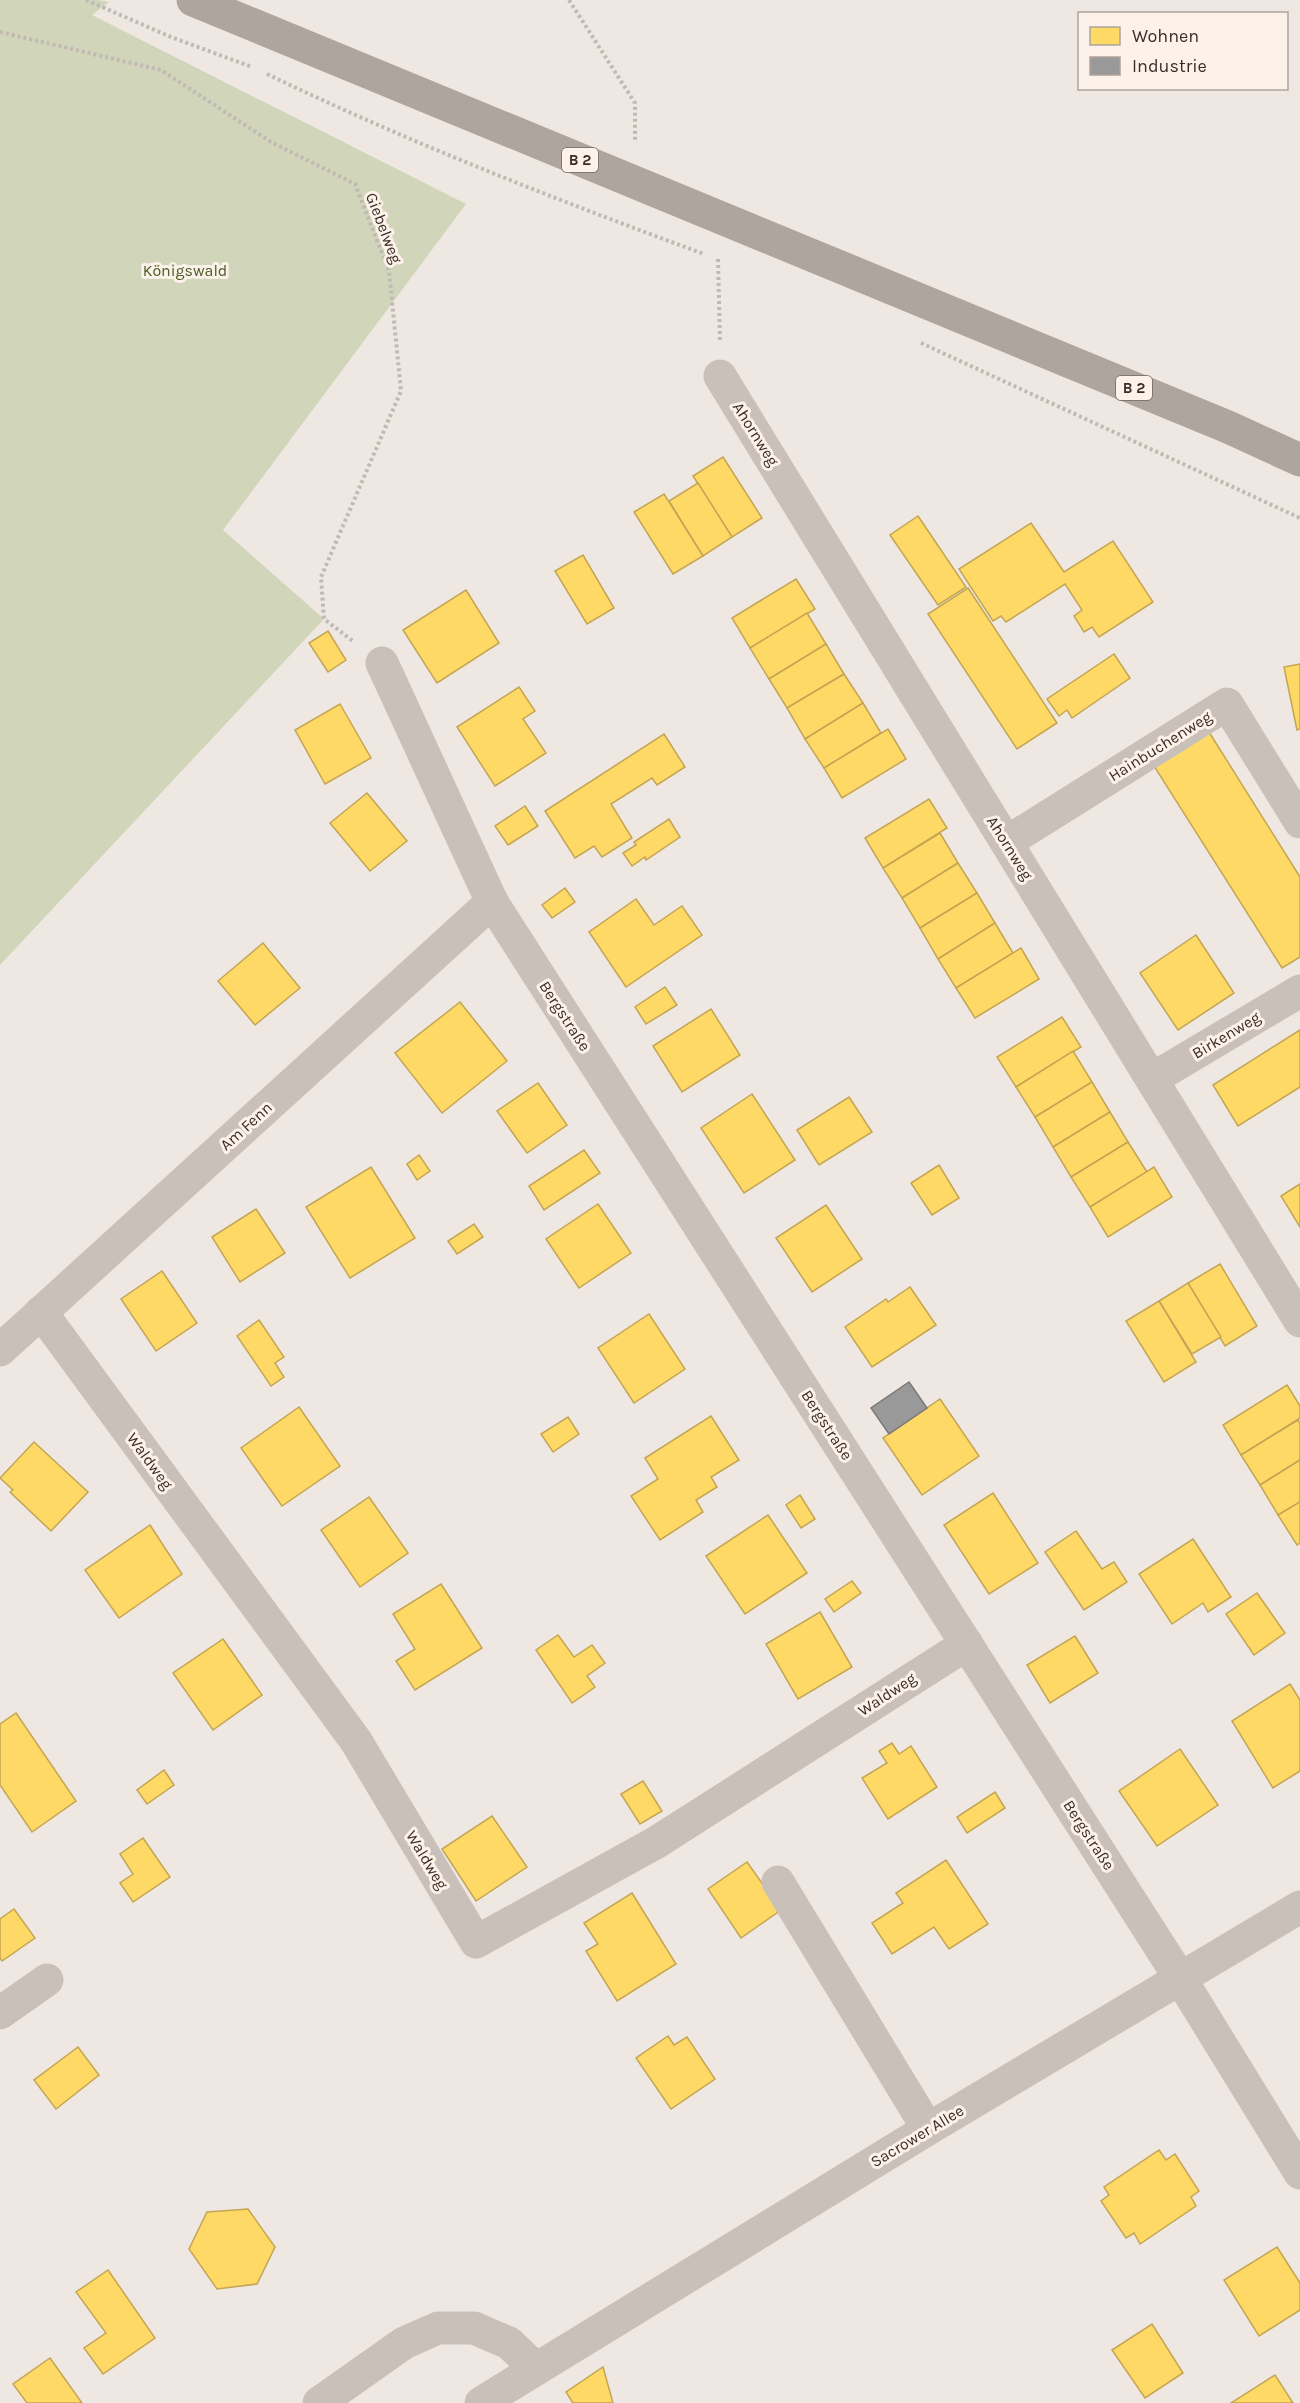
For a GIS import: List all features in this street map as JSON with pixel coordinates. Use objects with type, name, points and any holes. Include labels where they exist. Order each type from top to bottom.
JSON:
[{"type":"main road","name":"B 2","points":[[193,0],[1228,427],[1300,460]]},
{"type":"street","name":"Ahornweg","points":[[720,376],[1300,1321]]},
{"type":"street","name":"Bergstraße","points":[[382,663],[492,902],[1180,1978],[1300,2173]]},
{"type":"street","name":"Hainbuchenweg","points":[[1006,842],[1227,704],[1300,822]]},
{"type":"street","name":"Am Fenn","points":[[0,1350],[492,902]]},
{"type":"street","name":"Birkenweg","points":[[1152,1079],[1300,991]]},
{"type":"street","name":"Waldweg","points":[[41,1312],[356,1741],[476,1942],[657,1842],[966,1644]]},
{"type":"street","points":[[778,1882],[928,2129]]},
{"type":"street","name":"Sacrower Allee","points":[[481,2403],[928,2129],[1300,1907]]},
{"type":"street","points":[[0,2013],[47,1980]]},
{"type":"street","points":[[319,2403],[404,2343],[438,2328],[474,2328],[509,2343],[536,2369]]},
{"type":"path","points":[[86,0],[171,37],[253,68]]},
{"type":"path","points":[[569,0],[635,103],[634,182]]},
{"type":"path","name":"Giebelweg","points":[[0,32],[161,69],[271,142],[355,184],[388,271],[401,391],[321,577],[324,619]]},
{"type":"path","points":[[263,72],[345,111],[610,220],[729,262]]},
{"type":"path","points":[[718,259],[720,376]]},
{"type":"path","points":[[912,339],[1300,518]]},
{"type":"green space","name":"Königswald","points":[[0,0],[109,2],[92,15],[466,204],[223,530],[324,619],[0,965]]},
{"type":"building: Wohnen","points":[[723,457],[762,518],[732,537],[693,476]]},
{"type":"building: Wohnen","points":[[698,483],[732,537],[703,556],[669,501]]},
{"type":"building: Wohnen","points":[[664,494],[703,556],[673,574],[634,512]]},
{"type":"building: Wohnen","points":[[918,516],[966,587],[938,605],[890,535]]},
{"type":"building: Wohnen","points":[[1031,523],[1064,572],[1113,541],[1153,602],[1099,637],[1092,627],[1084,632],[1074,616],[1082,610],[1065,584],[1006,622],[1001,616],[993,621],[959,569]]},
{"type":"building: Wohnen","points":[[583,555],[614,608],[587,624],[555,571]]},
{"type":"building: Wohnen","points":[[796,579],[815,609],[750,648],[732,618]]},
{"type":"building: Wohnen","points":[[968,588],[1057,723],[1017,749],[928,614]]},
{"type":"building: Wohnen","points":[[466,590],[499,643],[437,683],[403,630]]},
{"type":"building: Wohnen","points":[[807,613],[826,644],[769,679],[750,648]]},
{"type":"building: Wohnen","points":[[328,631],[346,660],[328,672],[309,643]]},
{"type":"building: Wohnen","points":[[826,644],[844,674],[787,708],[769,679]]},
{"type":"building: Wohnen","points":[[1114,654],[1130,678],[1072,718],[1067,710],[1059,716],[1047,699]]},
{"type":"building: Wohnen","points":[[1300,664],[1300,729],[1297,730],[1284,667]]},
{"type":"building: Wohnen","points":[[844,674],[863,703],[805,739],[787,708]]},
{"type":"building: Wohnen","points":[[519,687],[535,711],[523,719],[546,753],[495,786],[457,727]]},
{"type":"building: Wohnen","points":[[863,703],[881,733],[824,768],[805,739]]},
{"type":"building: Wohnen","points":[[340,704],[371,758],[325,784],[295,730]]},
{"type":"building: Wohnen","points":[[888,729],[906,759],[842,798],[824,768]]},
{"type":"building: Wohnen","points":[[1209,732],[1300,877],[1300,957],[1282,968],[1154,766]]},
{"type":"building: Wohnen","points":[[664,734],[685,767],[657,785],[652,778],[611,804],[632,838],[602,857],[594,846],[575,858],[545,811]]},
{"type":"building: Wohnen","points":[[367,793],[407,841],[370,871],[330,823]]},
{"type":"building: Wohnen","points":[[929,799],[947,828],[883,868],[865,838]]},
{"type":"building: Wohnen","points":[[525,806],[538,826],[508,845],[495,826]]},
{"type":"building: Wohnen","points":[[669,819],[680,837],[646,860],[645,857],[632,866],[623,853],[636,845],[634,842]]},
{"type":"building: Wohnen","points":[[940,833],[958,863],[902,898],[883,868]]},
{"type":"building: Wohnen","points":[[958,863],[977,893],[920,928],[902,898]]},
{"type":"building: Wohnen","points":[[565,888],[575,902],[552,918],[542,905]]},
{"type":"building: Wohnen","points":[[977,893],[995,923],[938,959],[920,928]]},
{"type":"building: Wohnen","points":[[636,899],[654,925],[682,906],[702,935],[626,987],[589,932]]},
{"type":"building: Wohnen","points":[[995,923],[1013,953],[956,988],[938,959]]},
{"type":"building: Wohnen","points":[[1196,935],[1234,993],[1178,1030],[1140,973]]},
{"type":"building: Wohnen","points":[[263,943],[300,988],[255,1025],[218,981]]},
{"type":"building: Wohnen","points":[[1021,948],[1039,979],[975,1018],[956,988]]},
{"type":"building: Wohnen","points":[[665,987],[677,1005],[646,1024],[635,1007]]},
{"type":"building: Wohnen","points":[[460,1002],[507,1061],[442,1113],[395,1053]]},
{"type":"building: Wohnen","points":[[711,1009],[740,1055],[682,1092],[653,1046]]},
{"type":"building: Wohnen","points":[[1062,1017],[1081,1047],[1016,1087],[997,1057]]},
{"type":"building: Wohnen","points":[[1300,1030],[1300,1087],[1238,1126],[1213,1085]]},
{"type":"building: Wohnen","points":[[1073,1051],[1092,1082],[1035,1117],[1016,1087]]},
{"type":"building: Wohnen","points":[[1092,1082],[1110,1112],[1053,1147],[1035,1117]]},
{"type":"building: Wohnen","points":[[538,1083],[567,1125],[527,1153],[497,1111]]},
{"type":"building: Wohnen","points":[[752,1094],[795,1160],[744,1193],[701,1128]]},
{"type":"building: Wohnen","points":[[849,1097],[872,1132],[819,1165],[797,1130]]},
{"type":"building: Wohnen","points":[[1110,1112],[1128,1142],[1071,1177],[1053,1147]]},
{"type":"building: Wohnen","points":[[1128,1142],[1147,1172],[1090,1207],[1071,1177]]},
{"type":"building: Wohnen","points":[[584,1150],[600,1173],[544,1210],[529,1186]]},
{"type":"building: Wohnen","points":[[419,1155],[430,1171],[417,1180],[407,1164]]},
{"type":"building: Wohnen","points":[[939,1165],[959,1198],[932,1215],[911,1183]]},
{"type":"building: Wohnen","points":[[371,1167],[415,1238],[350,1278],[306,1207]]},
{"type":"building: Wohnen","points":[[1154,1167],[1172,1197],[1108,1237],[1090,1207]]},
{"type":"building: Wohnen","points":[[1300,1184],[1300,1227],[1281,1196]]},
{"type":"building: Wohnen","points":[[598,1204],[631,1253],[579,1288],[546,1239]]},
{"type":"building: Wohnen","points":[[826,1205],[862,1259],[812,1292],[776,1238]]},
{"type":"building: Wohnen","points":[[256,1209],[285,1253],[240,1282],[212,1237]]},
{"type":"building: Wohnen","points":[[474,1224],[483,1237],[457,1254],[448,1241]]},
{"type":"building: Wohnen","points":[[1220,1264],[1257,1326],[1225,1346],[1188,1283]]},
{"type":"building: Wohnen","points":[[162,1271],[197,1323],[156,1351],[121,1299]]},
{"type":"building: Wohnen","points":[[1188,1283],[1221,1337],[1192,1354],[1159,1301]]},
{"type":"building: Wohnen","points":[[910,1287],[936,1325],[872,1367],[845,1327],[886,1299],[888,1302]]},
{"type":"building: Wohnen","points":[[1159,1301],[1196,1362],[1164,1382],[1126,1321]]},
{"type":"building: Wohnen","points":[[649,1314],[685,1369],[634,1403],[598,1348]]},
{"type":"building: Wohnen","points":[[259,1320],[284,1357],[275,1363],[284,1377],[271,1386],[237,1336]]},
{"type":"building: Wohnen","points":[[1287,1385],[1300,1406],[1300,1418],[1241,1455],[1223,1425]]},
{"type":"building: Wohnen","points":[[940,1399],[979,1456],[922,1495],[883,1438]]},
{"type":"building: Wohnen","points":[[299,1407],[340,1466],[282,1506],[241,1448]]},
{"type":"building: Wohnen","points":[[711,1416],[739,1460],[711,1477],[717,1487],[696,1500],[703,1512],[660,1540],[631,1496],[658,1479],[645,1458]]},
{"type":"building: Wohnen","points":[[568,1417],[579,1434],[553,1452],[541,1434]]},
{"type":"building: Wohnen","points":[[1298,1420],[1300,1423],[1300,1460],[1260,1485],[1241,1455]]},
{"type":"building: Wohnen","points":[[34,1442],[88,1492],[51,1531],[10,1492],[13,1490],[0,1478]]},
{"type":"building: Wohnen","points":[[1300,1460],[1300,1502],[1278,1515],[1260,1485]]},
{"type":"building: Wohnen","points":[[993,1493],[1038,1563],[989,1594],[944,1525]]},
{"type":"building: Wohnen","points":[[800,1495],[815,1519],[801,1528],[786,1505]]},
{"type":"building: Wohnen","points":[[369,1497],[408,1553],[360,1587],[321,1530]]},
{"type":"building: Wohnen","points":[[1300,1502],[1300,1543],[1297,1545],[1278,1515]]},
{"type":"building: Wohnen","points":[[768,1515],[807,1573],[745,1614],[706,1556]]},
{"type":"building: Wohnen","points":[[150,1525],[182,1574],[119,1618],[85,1570]]},
{"type":"building: Wohnen","points":[[1076,1531],[1102,1569],[1114,1562],[1127,1582],[1084,1610],[1045,1552]]},
{"type":"building: Wohnen","points":[[1193,1539],[1231,1597],[1208,1612],[1203,1603],[1172,1624],[1139,1574]]},
{"type":"building: Wohnen","points":[[852,1581],[861,1593],[834,1612],[825,1599]]},
{"type":"building: Wohnen","points":[[441,1584],[482,1648],[415,1690],[396,1661],[415,1649],[393,1614]]},
{"type":"building: Wohnen","points":[[1257,1593],[1285,1633],[1254,1655],[1226,1614]]},
{"type":"building: Wohnen","points":[[820,1612],[852,1667],[798,1699],[766,1644]]},
{"type":"building: Wohnen","points":[[558,1635],[574,1657],[592,1645],[605,1663],[587,1676],[595,1687],[572,1703],[536,1650]]},
{"type":"building: Wohnen","points":[[1075,1636],[1098,1673],[1050,1703],[1027,1665]]},
{"type":"building: Wohnen","points":[[223,1639],[262,1695],[213,1730],[173,1673]]},
{"type":"building: Wohnen","points":[[1290,1684],[1300,1700],[1300,1771],[1273,1788],[1232,1721]]},
{"type":"building: Wohnen","points":[[16,1713],[76,1801],[32,1832],[0,1785],[0,1724]]},
{"type":"building: Wohnen","points":[[892,1743],[899,1754],[911,1746],[937,1787],[888,1819],[862,1778],[887,1763],[879,1751]]},
{"type":"building: Wohnen","points":[[1180,1749],[1218,1805],[1157,1846],[1119,1791]]},
{"type":"building: Wohnen","points":[[164,1770],[174,1785],[147,1804],[137,1790]]},
{"type":"building: Wohnen","points":[[643,1781],[662,1811],[640,1824],[621,1794]]},
{"type":"building: Wohnen","points":[[995,1792],[1005,1808],[967,1833],[957,1817]]},
{"type":"building: Wohnen","points":[[492,1816],[527,1867],[476,1901],[442,1849]]},
{"type":"building: Wohnen","points":[[143,1838],[170,1877],[133,1902],[120,1883],[133,1874],[120,1854]]},
{"type":"building: Wohnen","points":[[946,1860],[988,1924],[949,1949],[934,1927],[892,1954],[872,1923],[903,1903],[896,1893]]},
{"type":"building: Wohnen","points":[[747,1862],[781,1910],[741,1938],[708,1889]]},
{"type":"building: Wohnen","points":[[632,1893],[676,1964],[617,2001],[586,1951],[598,1944],[584,1923]]},
{"type":"building: Wohnen","points":[[14,1909],[35,1938],[2,1961],[0,1958],[0,1919]]},
{"type":"building: Wohnen","points":[[668,2036],[674,2045],[687,2037],[715,2079],[671,2109],[636,2058]]},
{"type":"building: Wohnen","points":[[78,2047],[99,2075],[56,2109],[34,2080]]},
{"type":"building: Wohnen","points":[[1159,2150],[1166,2160],[1175,2154],[1199,2191],[1191,2197],[1196,2206],[1140,2244],[1134,2233],[1126,2238],[1101,2201],[1109,2195],[1104,2187]]},
{"type":"building: Wohnen","points":[[248,2209],[275,2247],[257,2284],[217,2289],[189,2249],[207,2212]]},
{"type":"building: Wohnen","points":[[1277,2247],[1300,2283],[1300,2310],[1259,2336],[1224,2280]]},
{"type":"building: Wohnen","points":[[108,2270],[155,2338],[103,2374],[84,2348],[106,2333],[76,2292]]},
{"type":"building: Wohnen","points":[[1152,2324],[1183,2373],[1145,2398],[1112,2350]]},
{"type":"building: Wohnen","points":[[50,2358],[82,2403],[27,2403],[13,2384]]},
{"type":"building: Wohnen","points":[[603,2367],[613,2403],[573,2403],[566,2392]]},
{"type":"building: Wohnen","points":[[1275,2375],[1293,2403],[1231,2403]]},
{"type":"building: Industrie","points":[[909,1382],[927,1408],[889,1434],[871,1408]]}]
